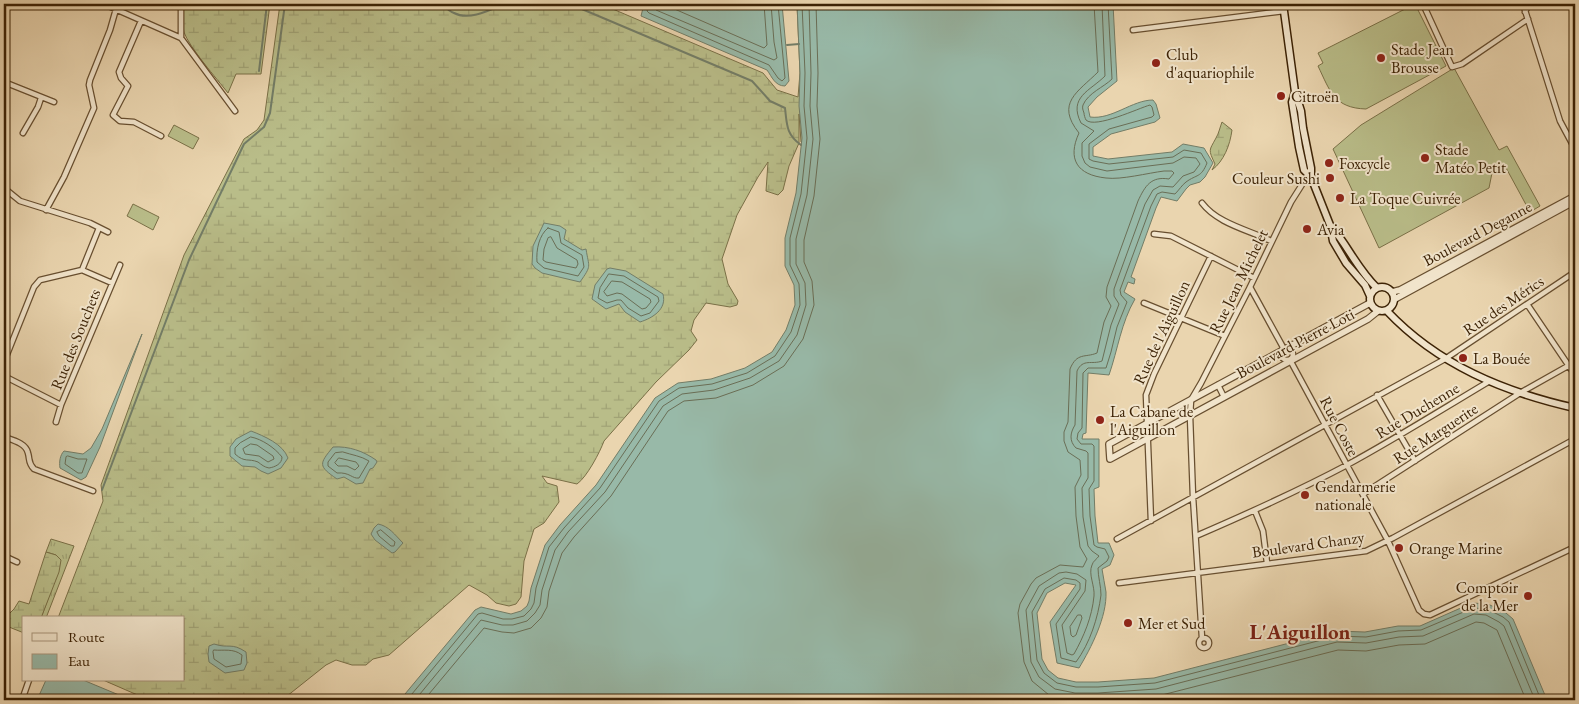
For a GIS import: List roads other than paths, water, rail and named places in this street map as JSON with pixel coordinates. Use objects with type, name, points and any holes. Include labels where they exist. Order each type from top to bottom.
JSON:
[{"type":"main road","points":[[1284,7],[1295,92],[1301,111],[1311,177],[1330,225],[1333,241],[1346,262],[1365,285],[1372,306],[1378,311],[1387,311],[1393,306],[1392,292],[1386,288],[1377,288],[1370,281],[1330,225]]},
{"type":"main road","points":[[1370,299],[1377,288]]},
{"type":"main road","points":[[1387,311],[1405,329],[1445,359],[1488,382],[1520,394],[1575,408]]},
{"type":"street","points":[[104,4],[181,38],[235,111]]},
{"type":"street","points":[[181,4],[181,38]]},
{"type":"street","points":[[615,4],[623,7],[629,7],[633,4]]},
{"type":"street","points":[[1423,4],[1452,67],[1462,64],[1528,19]]},
{"type":"street","points":[[1523,4],[1560,121],[1575,149]]},
{"type":"street","points":[[1525,12],[1529,4]]},
{"type":"street","points":[[1133,30],[1284,7]]},
{"type":"street","points":[[46,210],[64,177],[94,108],[89,85],[90,80],[110,30],[116,9]]},
{"type":"street","points":[[141,21],[119,72],[121,78],[128,86],[113,115],[120,121],[134,122],[161,136]]},
{"type":"street","points":[[4,82],[54,102]]},
{"type":"street","points":[[24,133],[41,98]]},
{"type":"street","name":"Rue Jean Michelet","points":[[1190,400],[1201,383],[1250,287],[1291,202],[1303,183],[1311,177]]},
{"type":"street","points":[[4,188],[15,199],[108,232]]},
{"type":"street","name":"Boulevard Deganne","points":[[1392,292],[1400,290],[1575,196]]},
{"type":"street","name":"Boulevard Deganne","points":[[1394,300],[1575,201]]},
{"type":"street","points":[[1202,203],[1209,212],[1271,241]]},
{"type":"street","points":[[4,362],[34,287],[40,280],[82,270],[99,228]]},
{"type":"street","points":[[1154,234],[1170,236],[1254,278]]},
{"type":"street","name":"Rue de l'Aiguillon","points":[[1147,422],[1146,395],[1154,374],[1211,256]]},
{"type":"street","name":"Rue des Souchets","points":[[56,422],[61,405],[120,265]]},
{"type":"street","name":"Rue des Souchets","points":[[82,270],[112,283]]},
{"type":"street","name":"Rue des Mérics","points":[[1116,539],[1445,359],[1575,272]]},
{"type":"street","points":[[1250,287],[1284,349]]},
{"type":"street","name":"Boulevard Pierre Loti","points":[[1370,299],[1284,349],[1109,444],[1110,459],[1368,319],[1378,311]]},
{"type":"street","points":[[1144,303],[1225,336]]},
{"type":"street","points":[[1527,304],[1575,376]]},
{"type":"street","points":[[1284,349],[1292,350],[1293,357],[1290,360],[1286,361],[1282,357],[1281,353],[1284,349]]},
{"type":"street","name":"Rue Coste","points":[[1290,360],[1388,541],[1419,610],[1424,614],[1430,616],[1575,546]]},
{"type":"street","name":"Rue Marguerite","points":[[1362,494],[1520,394],[1575,362]]},
{"type":"street","name":"Rue des Souchets","points":[[4,376],[61,405]]},
{"type":"street","name":"Rue Duchenne","points":[[1196,536],[1255,511],[1347,465],[1488,382]]},
{"type":"street","name":"Boulevard Pierre Loti","points":[[1218,385],[1224,396]]},
{"type":"street","points":[[1377,395],[1415,461]]},
{"type":"street","points":[[1190,400],[1193,497],[1202,638]]},
{"type":"street","points":[[1147,422],[1151,521]]},
{"type":"street","points":[[4,437],[19,442],[26,448],[29,463],[38,471],[93,491]]},
{"type":"street","name":"Boulevard Chanzy","points":[[1119,583],[1366,551],[1388,541],[1575,439]]},
{"type":"street","points":[[1255,511],[1263,530],[1268,563]]},
{"type":"street","points":[[4,556],[18,562]]},
{"type":"street","points":[[22,700],[28,682]]},
{"type":"water","points":[[644,4],[782,4],[789,81],[785,86],[782,86],[774,81],[767,70],[641,16]]},
{"type":"water","points":[[797,4],[1113,4],[1117,81],[1088,107],[1090,117],[1106,116],[1137,103],[1153,100],[1160,118],[1155,122],[1111,134],[1093,147],[1093,156],[1108,159],[1172,152],[1183,144],[1204,148],[1213,163],[1205,177],[1200,182],[1190,185],[1177,201],[1161,197],[1131,277],[1135,279],[1134,284],[1128,282],[1124,292],[1135,299],[1123,327],[1109,375],[1088,373],[1086,433],[1083,434],[1082,439],[1099,439],[1099,487],[1094,489],[1098,543],[1109,543],[1114,555],[1110,565],[1102,569],[1106,602],[1101,622],[1079,668],[1057,663],[1050,622],[1076,585],[1065,583],[1047,593],[1037,613],[1042,659],[1048,670],[1058,678],[1076,682],[1154,678],[1336,631],[1365,632],[1398,626],[1420,626],[1472,603],[1488,604],[1506,613],[1513,619],[1547,700],[400,700],[475,610],[481,607],[511,614],[521,611],[527,606],[545,545],[560,525],[596,485],[655,398],[678,383],[711,379],[745,368],[772,352],[786,330],[795,305],[794,285],[785,266],[785,238],[796,193],[802,138],[799,106],[800,73]]},
{"type":"water","points":[[544,223],[560,226],[566,230],[564,239],[582,250],[586,249],[589,266],[580,282],[542,273],[532,264],[533,246]]},
{"type":"water","points":[[607,269],[626,271],[663,294],[663,304],[658,312],[640,322],[625,312],[619,304],[606,309],[592,299],[595,285]]},
{"type":"water","points":[[142,334],[100,447],[86,477],[81,480],[60,468],[62,454],[64,451],[83,454],[91,448],[102,429]]},
{"type":"water","points":[[251,431],[267,438],[286,453],[288,458],[281,468],[268,474],[255,467],[242,466],[230,456],[230,447],[236,439]]},
{"type":"water","points":[[333,447],[345,447],[356,450],[376,460],[377,462],[370,469],[363,483],[356,484],[344,477],[337,479],[326,471],[323,461]]},
{"type":"water","points":[[378,524],[389,529],[403,543],[395,552],[392,553],[375,540],[371,534]]},
{"type":"water","points":[[214,644],[237,647],[246,652],[247,663],[244,670],[225,673],[209,662],[209,646]]},
{"type":"water","points":[[45,682],[88,682],[131,700],[37,700]]},
{"type":"waterway","points":[[259,71],[267,4]]},
{"type":"waterway","points":[[102,490],[189,260],[244,144],[264,127],[270,113],[285,4]]},
{"type":"waterway","points":[[441,4],[452,12],[466,16],[479,14],[504,4]]},
{"type":"waterway","points":[[570,4],[752,81],[770,101],[785,108],[790,133],[801,145]]},
{"type":"waterway","points":[[787,45],[799,44]]},
{"type":"place","name":"Stade Jean Brousse","points":[[1381,58]]},
{"type":"place","name":"Club d'aquariophile","points":[[1156,63]]},
{"type":"place","name":"Citroën","points":[[1281,96]]},
{"type":"place","name":"Stade Matéo Petit","points":[[1425,158]]},
{"type":"place","name":"Foxcycle","points":[[1329,163]]},
{"type":"place","name":"Couleur Sushi","points":[[1330,178]]},
{"type":"place","name":"La Toque Cuivrée","points":[[1340,198]]},
{"type":"place","name":"Avia","points":[[1307,229]]},
{"type":"place","name":"La Bouée","points":[[1463,358]]},
{"type":"place","name":"La Cabane de l'Aiguillon","points":[[1100,420]]},
{"type":"place","name":"Gendarmerie nationale","points":[[1305,495]]},
{"type":"place","name":"Orange Marine","points":[[1399,548]]},
{"type":"place","name":"Comptoir de la Mer","points":[[1528,596]]},
{"type":"place","name":"Mer et Sud","points":[[1128,623]]},
{"type":"district","name":"L'Aiguillon","points":[[1300,632]]}]
